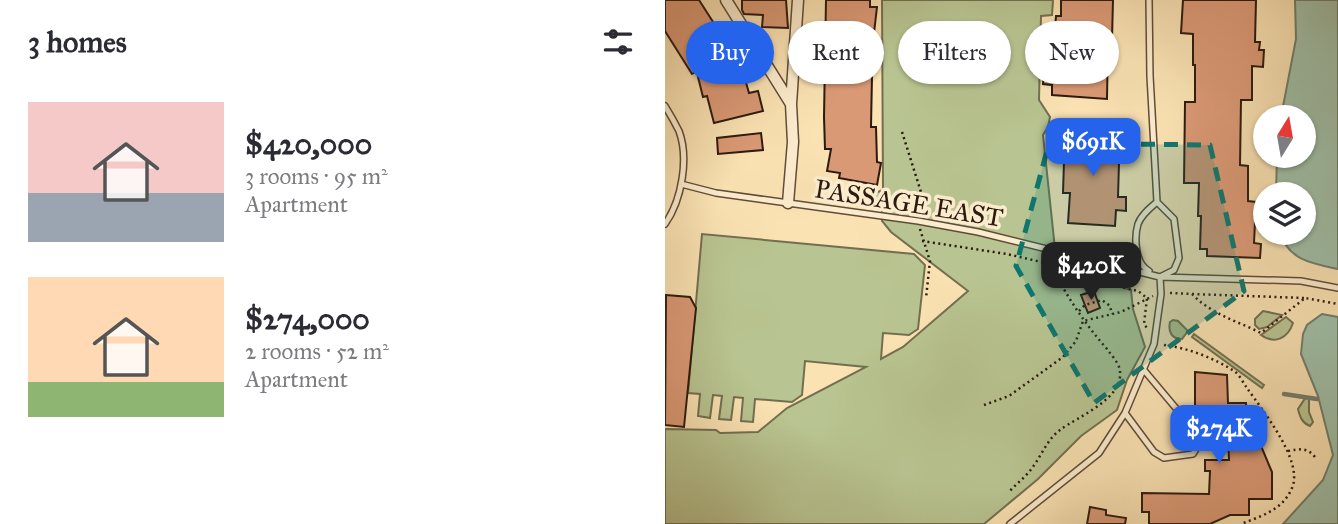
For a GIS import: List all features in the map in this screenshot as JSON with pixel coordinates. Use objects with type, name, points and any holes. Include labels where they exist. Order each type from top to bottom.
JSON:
[{"type":"street","points":[[726,0],[792,104]]},
{"type":"street","points":[[788,203],[793,142],[797,0]]},
{"type":"lane","points":[[1149,0],[1157,202],[1174,219],[1179,258],[1174,270],[1160,277]]},
{"type":"lane","points":[[665,106],[683,145],[681,184],[665,224]]},
{"type":"lane","name":"PASSAGE EAST","points":[[681,184],[716,193],[978,232],[1160,277],[1301,281],[1338,288]]},
{"type":"lane","points":[[1157,202],[1138,224],[1138,259],[1143,268],[1160,277]]},
{"type":"lane","points":[[1010,524],[1099,453],[1125,413],[1154,344],[1161,294],[1160,277]]},
{"type":"lane","points":[[1125,413],[1154,452],[1164,458],[1193,454],[1199,444],[1195,431],[1143,369]]},
{"type":"path","points":[[922,241],[1007,254],[1050,264],[1143,293],[1147,298],[1143,324],[1150,332],[1155,332]]},
{"type":"path","points":[[1009,492],[1027,475],[1059,430],[1107,399],[1119,383],[1117,363],[1083,321],[1050,264]]},
{"type":"path","points":[[1192,294],[1305,298]]},
{"type":"path","points":[[1079,311],[1085,305],[1102,300],[1110,306],[1111,314]]},
{"type":"path","points":[[1154,344],[1186,349],[1237,373],[1288,451],[1295,475],[1291,491],[1275,509],[1241,524]]},
{"type":"path","points":[[1288,451],[1310,450],[1315,457]]},
{"type":"highlighted area","points":[[1049,143],[1210,145],[1244,291],[1094,403],[1016,266]]},
{"type":"shaded area","points":[[882,0],[1053,0],[1052,15],[1041,16],[1041,21],[1025,21],[1025,84],[1039,84],[1039,100],[1050,117],[1043,135],[1057,268],[1131,290],[1133,309],[1145,347],[1127,380],[1117,410],[1081,436],[1038,479],[984,524],[665,524],[665,429],[716,430],[720,433],[758,432],[787,408],[866,367],[805,361],[802,395],[792,402],[755,399],[753,422],[741,421],[743,398],[734,397],[731,420],[719,419],[722,396],[713,395],[710,418],[698,416],[700,394],[688,393],[702,234],[914,254],[925,265],[918,329],[909,335],[883,333],[881,359],[903,347],[968,291],[891,232],[882,221],[882,202],[877,204],[870,200],[872,194],[883,190]]},
{"type":"shaded area","points":[[1295,0],[1338,0],[1338,269],[1311,263],[1295,255],[1286,245],[1316,245],[1316,182],[1276,182],[1277,168],[1316,168],[1316,105],[1283,105],[1296,39]]},
{"type":"shaded area","points":[[1263,311],[1282,315],[1267,327],[1259,329],[1255,325],[1255,319]]},
{"type":"shaded area","points":[[1322,314],[1338,317],[1338,524],[1283,524],[1323,480],[1333,455],[1318,396],[1301,354],[1307,325]]},
{"type":"shaded area","points":[[1286,317],[1293,323],[1284,336],[1276,340],[1261,335]]},
{"type":"shaded area","points":[[1173,320],[1178,321],[1188,331],[1182,339],[1171,334],[1169,325]]},
{"type":"shaded area","points":[[1194,334],[1264,385],[1262,388],[1192,337]]},
{"type":"shaded area","points":[[1306,397],[1309,398],[1309,412],[1313,422],[1310,426],[1302,419],[1298,409]]},
{"type":"building","points":[[665,0],[699,0],[712,21],[686,21],[686,64],[665,31]]},
{"type":"building","points":[[742,0],[786,0],[788,28],[774,27],[774,21],[762,21],[763,15],[744,14]]},
{"type":"building","points":[[826,0],[870,0],[870,7],[877,7],[875,21],[826,21]]},
{"type":"building","points":[[1061,0],[1113,0],[1112,21],[1056,21],[1056,16],[1061,16]]},
{"type":"building","points":[[1183,0],[1256,0],[1255,42],[1260,42],[1259,50],[1264,50],[1263,67],[1252,66],[1252,100],[1241,100],[1240,165],[1248,166],[1248,201],[1253,202],[1253,245],[1261,245],[1260,258],[1207,256],[1207,249],[1200,249],[1199,183],[1184,183],[1185,102],[1195,102],[1193,34],[1181,33]]},
{"type":"building","points":[[700,84],[746,84],[749,93],[758,91],[763,111],[714,123],[707,96],[703,97]]},
{"type":"building","points":[[825,84],[872,84],[871,127],[876,127],[877,162],[881,163],[877,185],[839,178],[840,173],[827,171],[831,149],[825,149]]},
{"type":"building","points":[[1043,84],[1107,84],[1107,99],[1052,95],[1052,85]]},
{"type":"building","points":[[761,133],[763,150],[718,154],[717,138]]},
{"type":"building","points":[[1079,133],[1124,134],[1123,163],[1119,163],[1118,197],[1126,197],[1126,211],[1116,210],[1115,226],[1068,223],[1070,193],[1063,193],[1064,161],[1060,161],[1060,150],[1065,150],[1066,139],[1079,140]]},
{"type":"building","points":[[1094,291],[1100,308],[1088,313],[1081,295]]},
{"type":"building","points":[[666,295],[690,297],[696,308],[684,427],[665,425]]},
{"type":"building","points":[[1195,372],[1227,375],[1228,403],[1246,403],[1247,429],[1261,429],[1261,446],[1272,472],[1272,499],[1249,499],[1249,515],[1230,515],[1210,524],[1149,524],[1149,512],[1142,512],[1142,493],[1209,494],[1210,471],[1205,471],[1205,460],[1229,460],[1228,439],[1220,439],[1209,414],[1195,414]]},
{"type":"building","points":[[1090,507],[1106,510],[1106,515],[1126,518],[1125,524],[1087,524]]},
{"type":"waterway","points":[[1284,394],[1317,399]]}]
